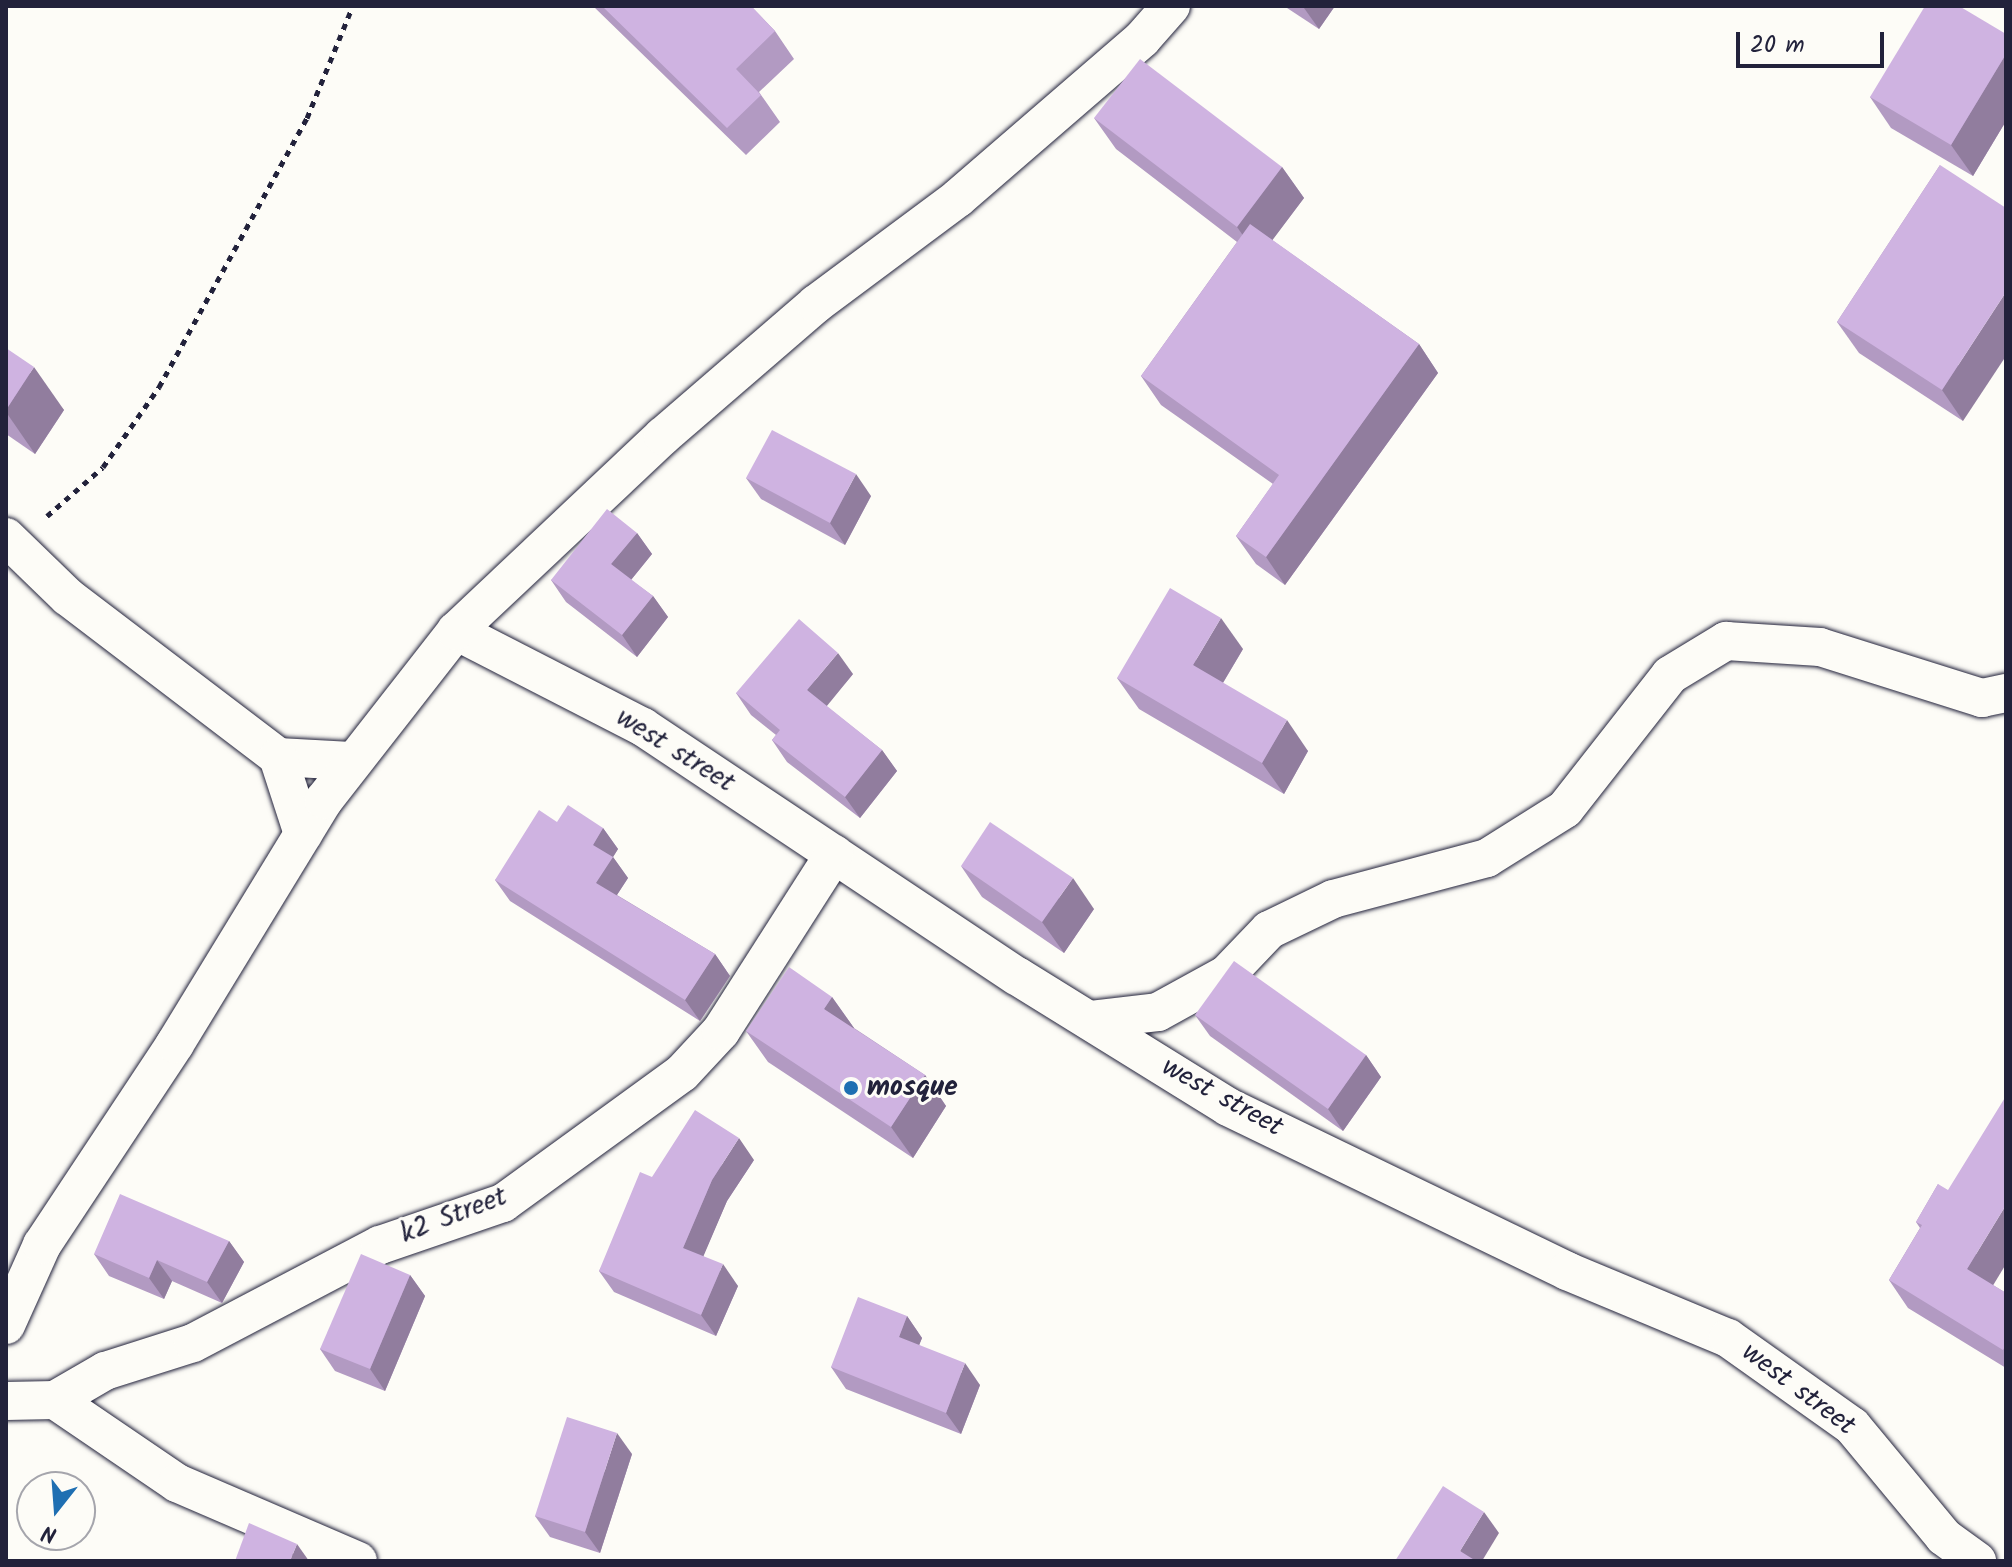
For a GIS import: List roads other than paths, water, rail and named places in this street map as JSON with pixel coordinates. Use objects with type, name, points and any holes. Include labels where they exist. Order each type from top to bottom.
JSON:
[{"type":"street","points":[[6,1325],[42,1245],[175,1044],[303,834],[351,761],[456,631],[663,436],[816,304],[958,198],[1142,39],[1171,6]]},
{"type":"street","points":[[12,542],[68,597],[278,757],[351,761]]},
{"type":"street","name":"west street","points":[[456,631],[643,727],[1089,1020],[1228,1107],[1567,1271],[1728,1338],[1852,1426],[1944,1537],[1977,1561]]},
{"type":"street","points":[[1089,1020],[1158,1012],[1227,974],[1269,930],[1321,904],[1487,858],[1565,809],[1670,675],[1726,641],[1820,647],[1982,698],[2006,693]]},
{"type":"street","points":[[278,757],[303,834]]},
{"type":"street","name":"k2 Street","points":[[6,1401],[55,1400],[105,1371],[193,1343],[380,1245],[503,1203],[682,1073],[721,1031],[834,854]]},
{"type":"street","points":[[55,1400],[177,1483],[358,1561]]},
{"type":"place","name":"mosque","points":[[851,1088]]}]
